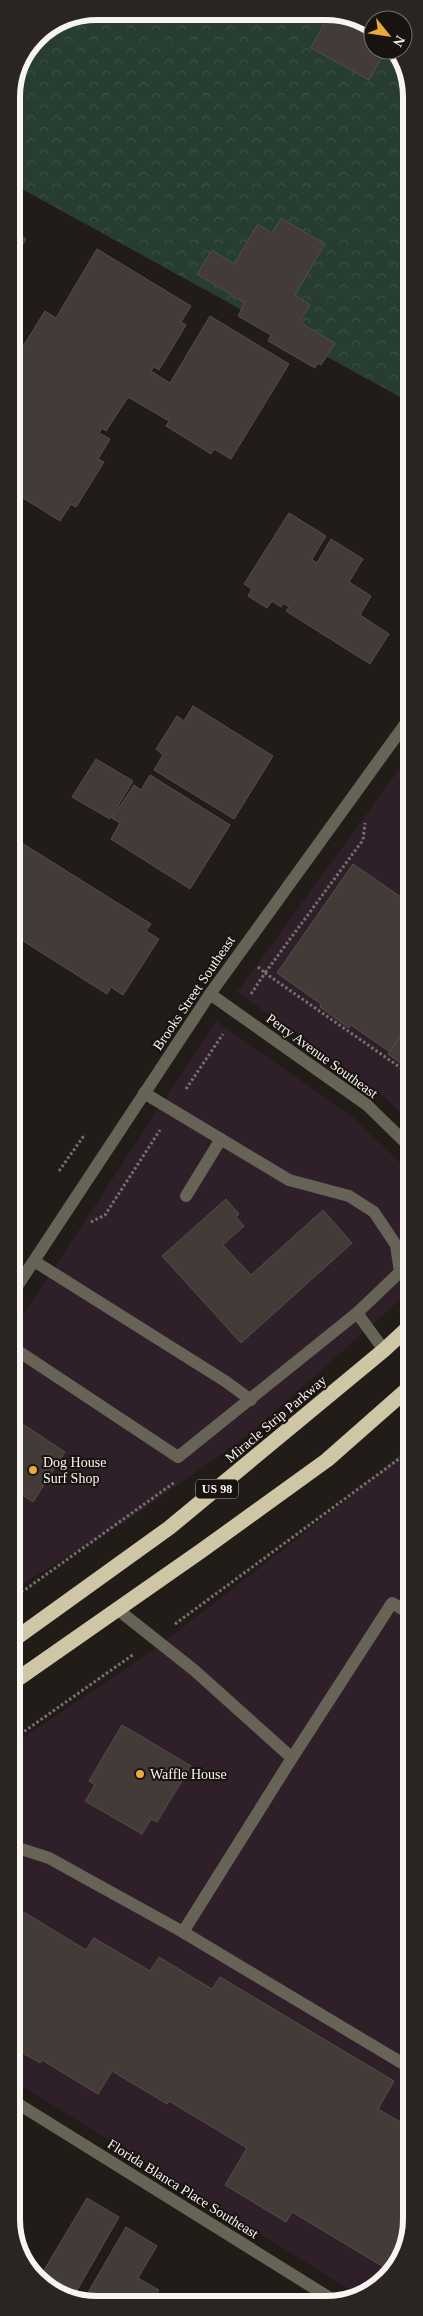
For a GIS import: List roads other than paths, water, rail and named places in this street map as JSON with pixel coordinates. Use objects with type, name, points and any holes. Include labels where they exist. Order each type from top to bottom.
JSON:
[{"type":"highway","name":"Miracle Strip Parkway","points":[[20,1635],[169,1528],[384,1350],[403,1332]]},
{"type":"highway","name":"US 98","points":[[20,1677],[326,1460],[403,1393]]},
{"type":"street","name":"Brooks Street Southeast","points":[[20,1282],[210,994],[403,727]]},
{"type":"street","name":"Perry Avenue Southeast","points":[[210,994],[367,1105],[403,1140]]},
{"type":"street","points":[[20,1352],[178,1456],[251,1400],[357,1313],[400,1272],[396,1245],[374,1212],[349,1196],[289,1180],[144,1093]]},
{"type":"street","points":[[186,1196],[221,1139]]},
{"type":"street","points":[[34,1261],[225,1381],[251,1400]]},
{"type":"street","points":[[357,1313],[384,1350]]},
{"type":"street","points":[[183,1932],[392,1603],[403,1609]]},
{"type":"street","points":[[117,1610],[156,1638],[292,1758]]},
{"type":"street","points":[[20,1849],[49,1858],[183,1932],[403,2064]]},
{"type":"street","name":"Florida Blanca Place Southeast","points":[[20,2105],[327,2296]]},
{"type":"place","name":"Dog House Surf Shop","points":[[33,1470]]},
{"type":"place","name":"Waffle House","points":[[140,1774]]}]
